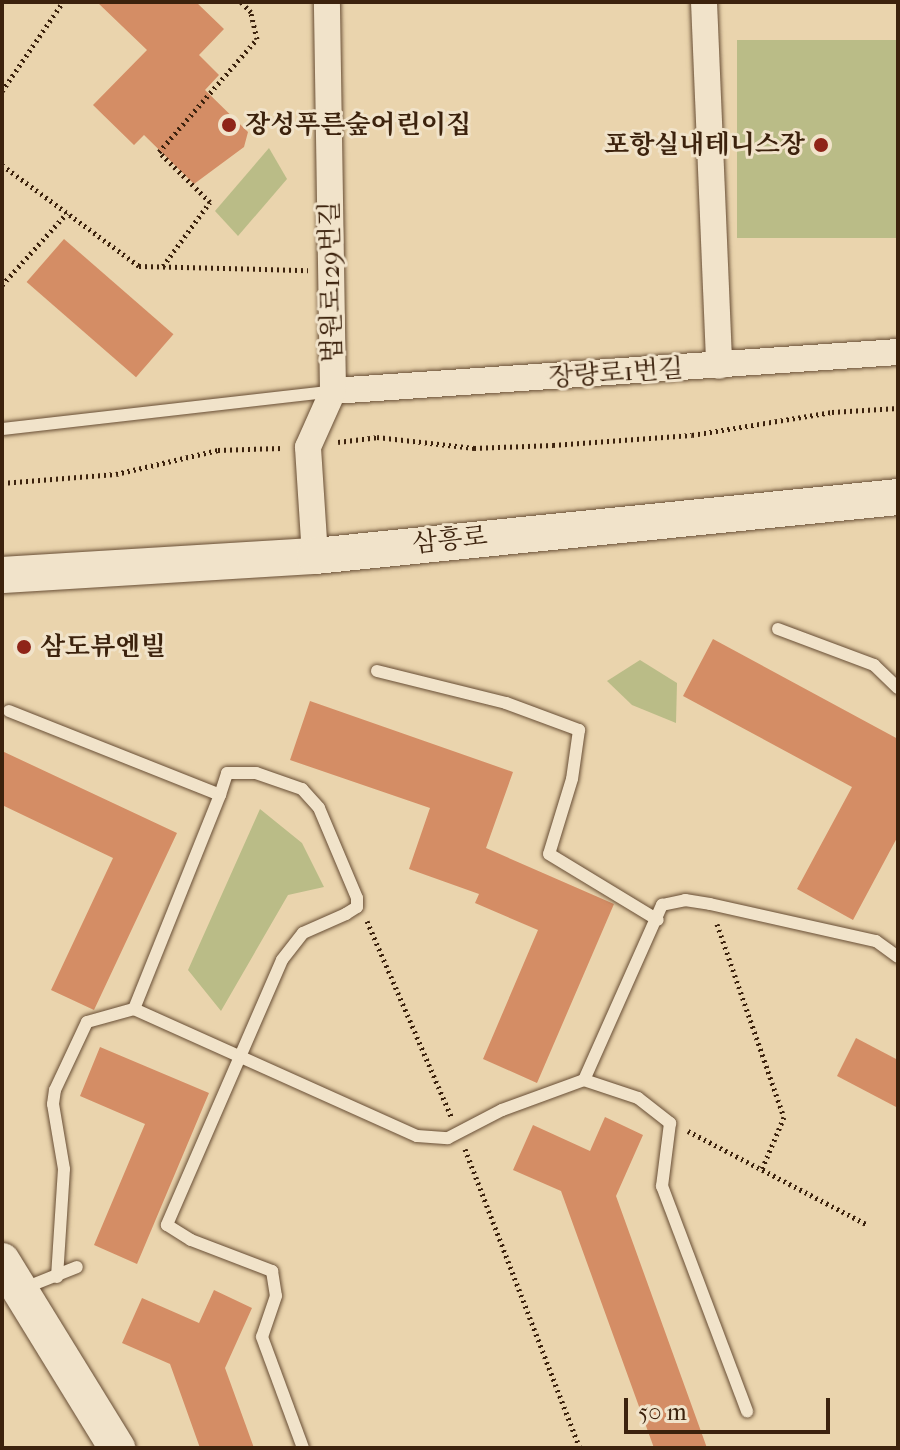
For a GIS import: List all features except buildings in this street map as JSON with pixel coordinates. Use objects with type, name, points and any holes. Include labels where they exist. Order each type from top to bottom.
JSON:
[{"type":"main road","name":"삼흥로","points":[[2,575],[315,556],[898,497]]},
{"type":"main road","points":[[11,1276],[117,1448]]},
{"type":"street","name":"법원로129번길","points":[[315,556],[320,445],[333,391],[327,2]]},
{"type":"street","points":[[704,2],[719,366]]},
{"type":"street","name":"장량로1번길","points":[[333,391],[898,352]]},
{"type":"lane","points":[[2,429],[333,391]]},
{"type":"lane","points":[[778,629],[874,665],[898,688]]},
{"type":"lane","points":[[377,671],[506,703],[579,730],[572,779],[549,854],[658,920]]},
{"type":"lane","points":[[9,711],[220,795]]},
{"type":"lane","points":[[134,1009],[227,773],[256,773],[302,789],[319,808],[357,898],[357,907],[303,933],[282,960],[167,1225],[191,1240],[272,1271],[276,1296],[262,1337],[303,1448]]},
{"type":"lane","points":[[584,1080],[658,920],[662,905],[685,900],[710,904],[876,941],[898,957]]},
{"type":"lane","points":[[57,1277],[64,1169],[55,1090],[87,1022],[134,1009],[417,1136],[448,1138],[502,1110],[584,1080],[638,1098],[670,1123],[662,1186],[747,1411]]},
{"type":"lane","points":[[11,1276],[57,1277],[77,1267]]},
{"type":"path","points":[[2,91],[63,2]]},
{"type":"path","points":[[163,267],[210,202],[159,152],[257,39],[251,12],[241,2]]},
{"type":"path","points":[[2,165],[139,266],[329,271]]},
{"type":"path","points":[[2,285],[67,213]]},
{"type":"path","points":[[2,483],[116,474],[218,450],[320,445],[377,437],[474,448],[553,445],[692,435],[832,412],[898,408]]},
{"type":"path","points":[[357,898],[459,1133],[580,1448]]},
{"type":"path","points":[[710,904],[784,1117],[762,1169]]},
{"type":"path","points":[[663,1118],[868,1225]]},
{"type":"green space","name":"포항실내테니스장","points":[[737,40],[898,40],[898,238],[737,238]]},
{"type":"green space","points":[[269,148],[287,179],[238,236],[215,211]]},
{"type":"green space","points":[[640,660],[677,683],[676,723],[632,705],[607,681]]},
{"type":"green space","points":[[260,809],[302,843],[324,887],[288,895],[221,1011],[188,970]]},
{"type":"place","name":"장성푸른숲어린이집","points":[[229,125]]},
{"type":"place","name":"포항실내테니스장","points":[[821,145]]},
{"type":"place","name":"삼도뷰엔빌","points":[[24,647]]}]
